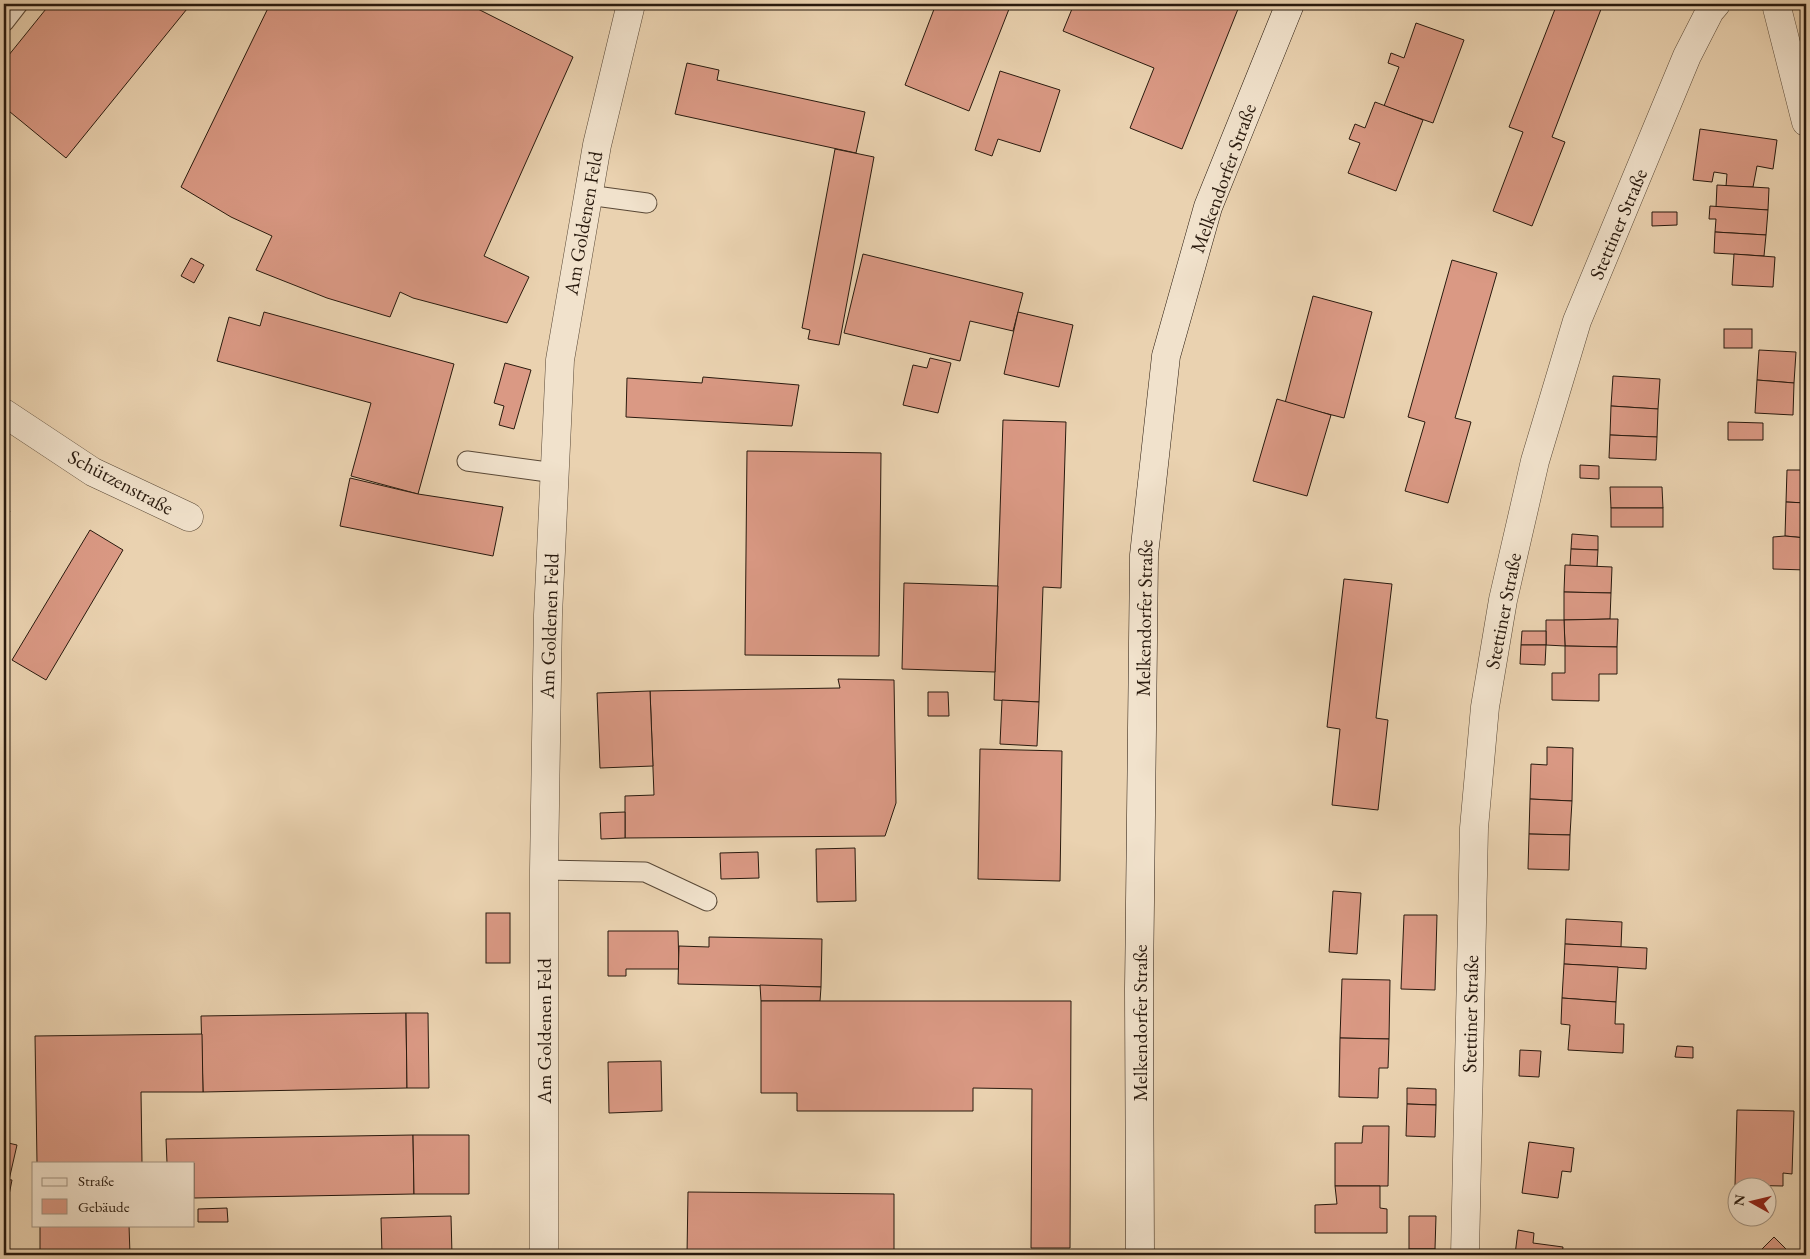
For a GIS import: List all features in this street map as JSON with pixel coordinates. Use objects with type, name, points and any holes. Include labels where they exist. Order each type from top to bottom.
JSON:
[{"type":"street","name":"Am Goldenen Feld","points":[[544,1255],[544,870],[548,615],[560,360],[597,144],[631,4]]},
{"type":"street","name":"Melkendorfer Straße","points":[[1140,1255],[1139,988],[1144,555],[1166,356],[1208,207],[1290,4]]},
{"type":"street","name":"Stettiner Straße","points":[[1465,1255],[1474,828],[1485,707],[1503,600],[1535,461],[1577,321],[1688,56],[1710,11],[1716,4]]},
{"type":"street","points":[[1776,4],[1806,122]]},
{"type":"street","name":"Schützenstraße","points":[[4,413],[92,472],[189,517]]},
{"type":"lane","points":[[4,22],[18,4]]},
{"type":"lane","points":[[588,195],[647,203]]},
{"type":"lane","points":[[468,460],[555,473]]},
{"type":"lane","points":[[544,870],[646,872],[707,901]]},
{"type":"building","points":[[50,4],[191,4],[66,158],[4,107],[4,61]]},
{"type":"building","points":[[270,4],[468,4],[573,57],[484,256],[529,277],[507,323],[413,298],[400,292],[390,317],[327,298],[256,270],[272,236],[231,217],[181,187]]},
{"type":"building","points":[[936,4],[1011,4],[969,111],[905,85]]},
{"type":"building","points":[[1074,4],[1240,4],[1182,149],[1130,128],[1154,68],[1063,31]]},
{"type":"building","points":[[1557,4],[1603,4],[1552,137],[1565,142],[1532,226],[1493,211],[1523,132],[1509,127]]},
{"type":"building","points":[[1416,23],[1464,40],[1433,123],[1384,106],[1399,67],[1388,63],[1391,53],[1404,58]]},
{"type":"building","points":[[687,63],[719,70],[717,80],[865,112],[856,153],[675,114]]},
{"type":"building","points":[[1000,71],[1060,90],[1040,152],[998,139],[992,156],[975,150]]},
{"type":"building","points":[[1375,102],[1423,120],[1396,191],[1348,173],[1360,143],[1349,139],[1355,124],[1365,128]]},
{"type":"building","points":[[1700,129],[1777,140],[1773,169],[1757,166],[1753,187],[1726,186],[1727,174],[1714,172],[1712,182],[1693,180]]},
{"type":"building","points":[[835,149],[874,157],[839,345],[808,339],[810,330],[802,328]]},
{"type":"building","points":[[1717,185],[1769,188],[1768,210],[1716,207]]},
{"type":"building","points":[[1710,206],[1768,210],[1766,235],[1715,232],[1716,219],[1709,219]]},
{"type":"building","points":[[1652,212],[1677,212],[1677,225],[1652,226]]},
{"type":"building","points":[[1715,232],[1766,235],[1764,256],[1714,253]]},
{"type":"building","points":[[863,254],[1023,293],[1013,331],[970,321],[960,361],[844,333]]},
{"type":"building","points":[[1734,254],[1775,257],[1773,287],[1732,285]]},
{"type":"building","points":[[191,258],[204,265],[194,283],[181,276]]},
{"type":"building","points":[[1452,260],[1497,273],[1455,418],[1471,422],[1448,503],[1405,491],[1425,422],[1408,417]]},
{"type":"building","points":[[1313,296],[1372,312],[1344,418],[1285,403]]},
{"type":"building","points":[[264,312],[454,364],[418,494],[351,476],[371,403],[217,361],[229,317],[260,326]]},
{"type":"building","points":[[1018,312],[1073,325],[1059,387],[1004,374]]},
{"type":"building","points":[[1724,329],[1752,329],[1752,348],[1724,348]]},
{"type":"building","points":[[1759,350],[1796,352],[1794,383],[1757,380]]},
{"type":"building","points":[[930,358],[951,363],[938,413],[903,405],[913,365],[927,368]]},
{"type":"building","points":[[505,363],[531,370],[514,429],[499,425],[504,406],[494,403]]},
{"type":"building","points":[[1613,376],[1660,379],[1658,409],[1611,406]]},
{"type":"building","points":[[703,377],[799,385],[792,426],[626,417],[627,378],[702,383]]},
{"type":"building","points":[[1757,380],[1794,383],[1793,415],[1755,413]]},
{"type":"building","points":[[1277,399],[1331,415],[1307,496],[1253,481]]},
{"type":"building","points":[[1611,406],[1658,409],[1657,437],[1610,435]]},
{"type":"building","points":[[1003,420],[1066,422],[1061,588],[1043,587],[1039,702],[994,700]]},
{"type":"building","points":[[1728,422],[1763,423],[1763,440],[1728,440]]},
{"type":"building","points":[[1610,435],[1657,437],[1656,460],[1609,458]]},
{"type":"building","points":[[747,451],[881,453],[879,656],[745,655]]},
{"type":"building","points":[[1580,465],[1599,466],[1599,479],[1580,478]]},
{"type":"building","points":[[1787,470],[1806,470],[1806,503],[1786,502]]},
{"type":"building","points":[[350,478],[418,494],[503,507],[493,556],[340,526]]},
{"type":"building","points":[[1610,487],[1662,487],[1663,508],[1611,508]]},
{"type":"building","points":[[1786,502],[1806,503],[1806,538],[1785,536]]},
{"type":"building","points":[[4,507],[10,511],[4,520]]},
{"type":"building","points":[[1611,508],[1663,508],[1663,527],[1611,527]]},
{"type":"building","points":[[90,530],[123,550],[46,680],[12,660]]},
{"type":"building","points":[[1572,534],[1598,536],[1598,550],[1571,549]]},
{"type":"building","points":[[1773,537],[1806,538],[1806,570],[1773,569]]},
{"type":"building","points":[[1571,549],[1598,550],[1597,567],[1570,566]]},
{"type":"building","points":[[1565,565],[1612,567],[1611,593],[1564,592]]},
{"type":"building","points":[[1344,579],[1392,584],[1376,718],[1388,720],[1378,810],[1332,805],[1340,729],[1327,727]]},
{"type":"building","points":[[904,583],[998,586],[995,672],[902,669]]},
{"type":"building","points":[[1564,592],[1611,593],[1610,619],[1564,620]]},
{"type":"building","points":[[1618,619],[1617,647],[1565,646],[1564,620]]},
{"type":"building","points":[[1546,620],[1564,620],[1565,646],[1546,645]]},
{"type":"building","points":[[1522,631],[1546,631],[1546,645],[1521,645]]},
{"type":"building","points":[[1521,645],[1546,645],[1545,665],[1520,664]]},
{"type":"building","points":[[1565,646],[1617,647],[1617,674],[1599,674],[1599,701],[1552,700],[1552,673],[1565,673]]},
{"type":"building","points":[[838,679],[894,680],[896,803],[885,836],[625,838],[625,796],[654,795],[650,691],[840,688]]},
{"type":"building","points":[[650,691],[653,766],[600,768],[597,693]]},
{"type":"building","points":[[928,692],[948,692],[949,716],[928,716]]},
{"type":"building","points":[[1002,700],[1039,702],[1037,746],[1000,744]]},
{"type":"building","points":[[1547,747],[1573,748],[1572,801],[1530,799],[1531,764],[1547,765]]},
{"type":"building","points":[[980,749],[1062,751],[1060,881],[978,879]]},
{"type":"building","points":[[1530,799],[1572,801],[1570,835],[1529,834]]},
{"type":"building","points":[[625,812],[625,838],[601,839],[600,813]]},
{"type":"building","points":[[1529,834],[1570,835],[1569,870],[1528,869]]},
{"type":"building","points":[[855,848],[856,901],[817,902],[816,849]]},
{"type":"building","points":[[758,852],[759,878],[721,879],[720,853]]},
{"type":"building","points":[[1333,891],[1361,893],[1357,954],[1329,952]]},
{"type":"building","points":[[4,896],[6,990],[4,990]]},
{"type":"building","points":[[486,913],[510,913],[510,963],[486,963]]},
{"type":"building","points":[[1404,915],[1437,915],[1435,990],[1401,989]]},
{"type":"building","points":[[1566,919],[1622,922],[1621,947],[1565,944]]},
{"type":"building","points":[[608,931],[678,931],[679,969],[626,969],[626,976],[608,976]]},
{"type":"building","points":[[709,937],[822,939],[821,987],[678,984],[679,946],[709,947]]},
{"type":"building","points":[[1565,944],[1647,948],[1646,969],[1564,964]]},
{"type":"building","points":[[1564,964],[1618,967],[1616,1002],[1562,998]]},
{"type":"building","points":[[1342,979],[1390,980],[1389,1039],[1340,1038]]},
{"type":"building","points":[[760,985],[821,987],[820,1001],[761,1001]]},
{"type":"building","points":[[1562,998],[1616,1002],[1615,1024],[1624,1024],[1623,1053],[1568,1050],[1570,1025],[1561,1024]]},
{"type":"building","points":[[761,1001],[1071,1001],[1070,1248],[1031,1248],[1032,1089],[973,1088],[973,1111],[797,1111],[797,1093],[761,1093]]},
{"type":"building","points":[[406,1013],[407,1088],[203,1092],[201,1016]]},
{"type":"building","points":[[406,1013],[428,1013],[429,1088],[407,1088]]},
{"type":"building","points":[[202,1034],[203,1092],[141,1092],[142,1162],[37,1162],[35,1036]]},
{"type":"building","points":[[1340,1038],[1389,1039],[1388,1068],[1379,1068],[1378,1098],[1339,1097]]},
{"type":"building","points":[[1677,1046],[1693,1047],[1693,1058],[1675,1057]]},
{"type":"building","points":[[1520,1050],[1541,1051],[1539,1077],[1519,1076]]},
{"type":"building","points":[[661,1061],[662,1111],[609,1113],[608,1062]]},
{"type":"building","points":[[1407,1088],[1436,1089],[1436,1105],[1407,1104]]},
{"type":"building","points":[[1407,1104],[1436,1105],[1435,1137],[1406,1136]]},
{"type":"building","points":[[1737,1110],[1794,1111],[1792,1174],[1783,1173],[1783,1186],[1778,1186],[1778,1176],[1735,1176]]},
{"type":"building","points":[[1363,1126],[1389,1126],[1388,1186],[1335,1186],[1335,1143],[1362,1143]]},
{"type":"building","points":[[413,1135],[414,1194],[195,1198],[195,1162],[167,1162],[166,1139]]},
{"type":"building","points":[[413,1135],[469,1135],[469,1194],[414,1194]]},
{"type":"building","points":[[4,1142],[17,1145],[9,1180],[4,1179]]},
{"type":"building","points":[[1529,1142],[1574,1148],[1571,1172],[1562,1171],[1558,1198],[1522,1193]]},
{"type":"building","points":[[4,1179],[12,1180],[4,1220]]},
{"type":"building","points":[[1335,1186],[1380,1186],[1380,1208],[1387,1209],[1387,1233],[1315,1233],[1315,1205],[1337,1204]]},
{"type":"building","points":[[688,1192],[894,1194],[894,1255],[687,1255]]},
{"type":"building","points":[[227,1208],[228,1222],[198,1222],[198,1209]]},
{"type":"building","points":[[451,1216],[452,1255],[382,1255],[381,1218]]},
{"type":"building","points":[[1409,1216],[1436,1216],[1435,1249],[1409,1249]]},
{"type":"building","points":[[40,1226],[129,1226],[130,1255],[40,1255]]},
{"type":"building","points":[[1518,1230],[1534,1233],[1533,1243],[1563,1247],[1562,1255],[1515,1255]]},
{"type":"building","points":[[1774,1237],[1792,1255],[1756,1255]]},
{"type":"building","points":[[1409,1249],[1435,1249],[1435,1255],[1409,1255]]}]
